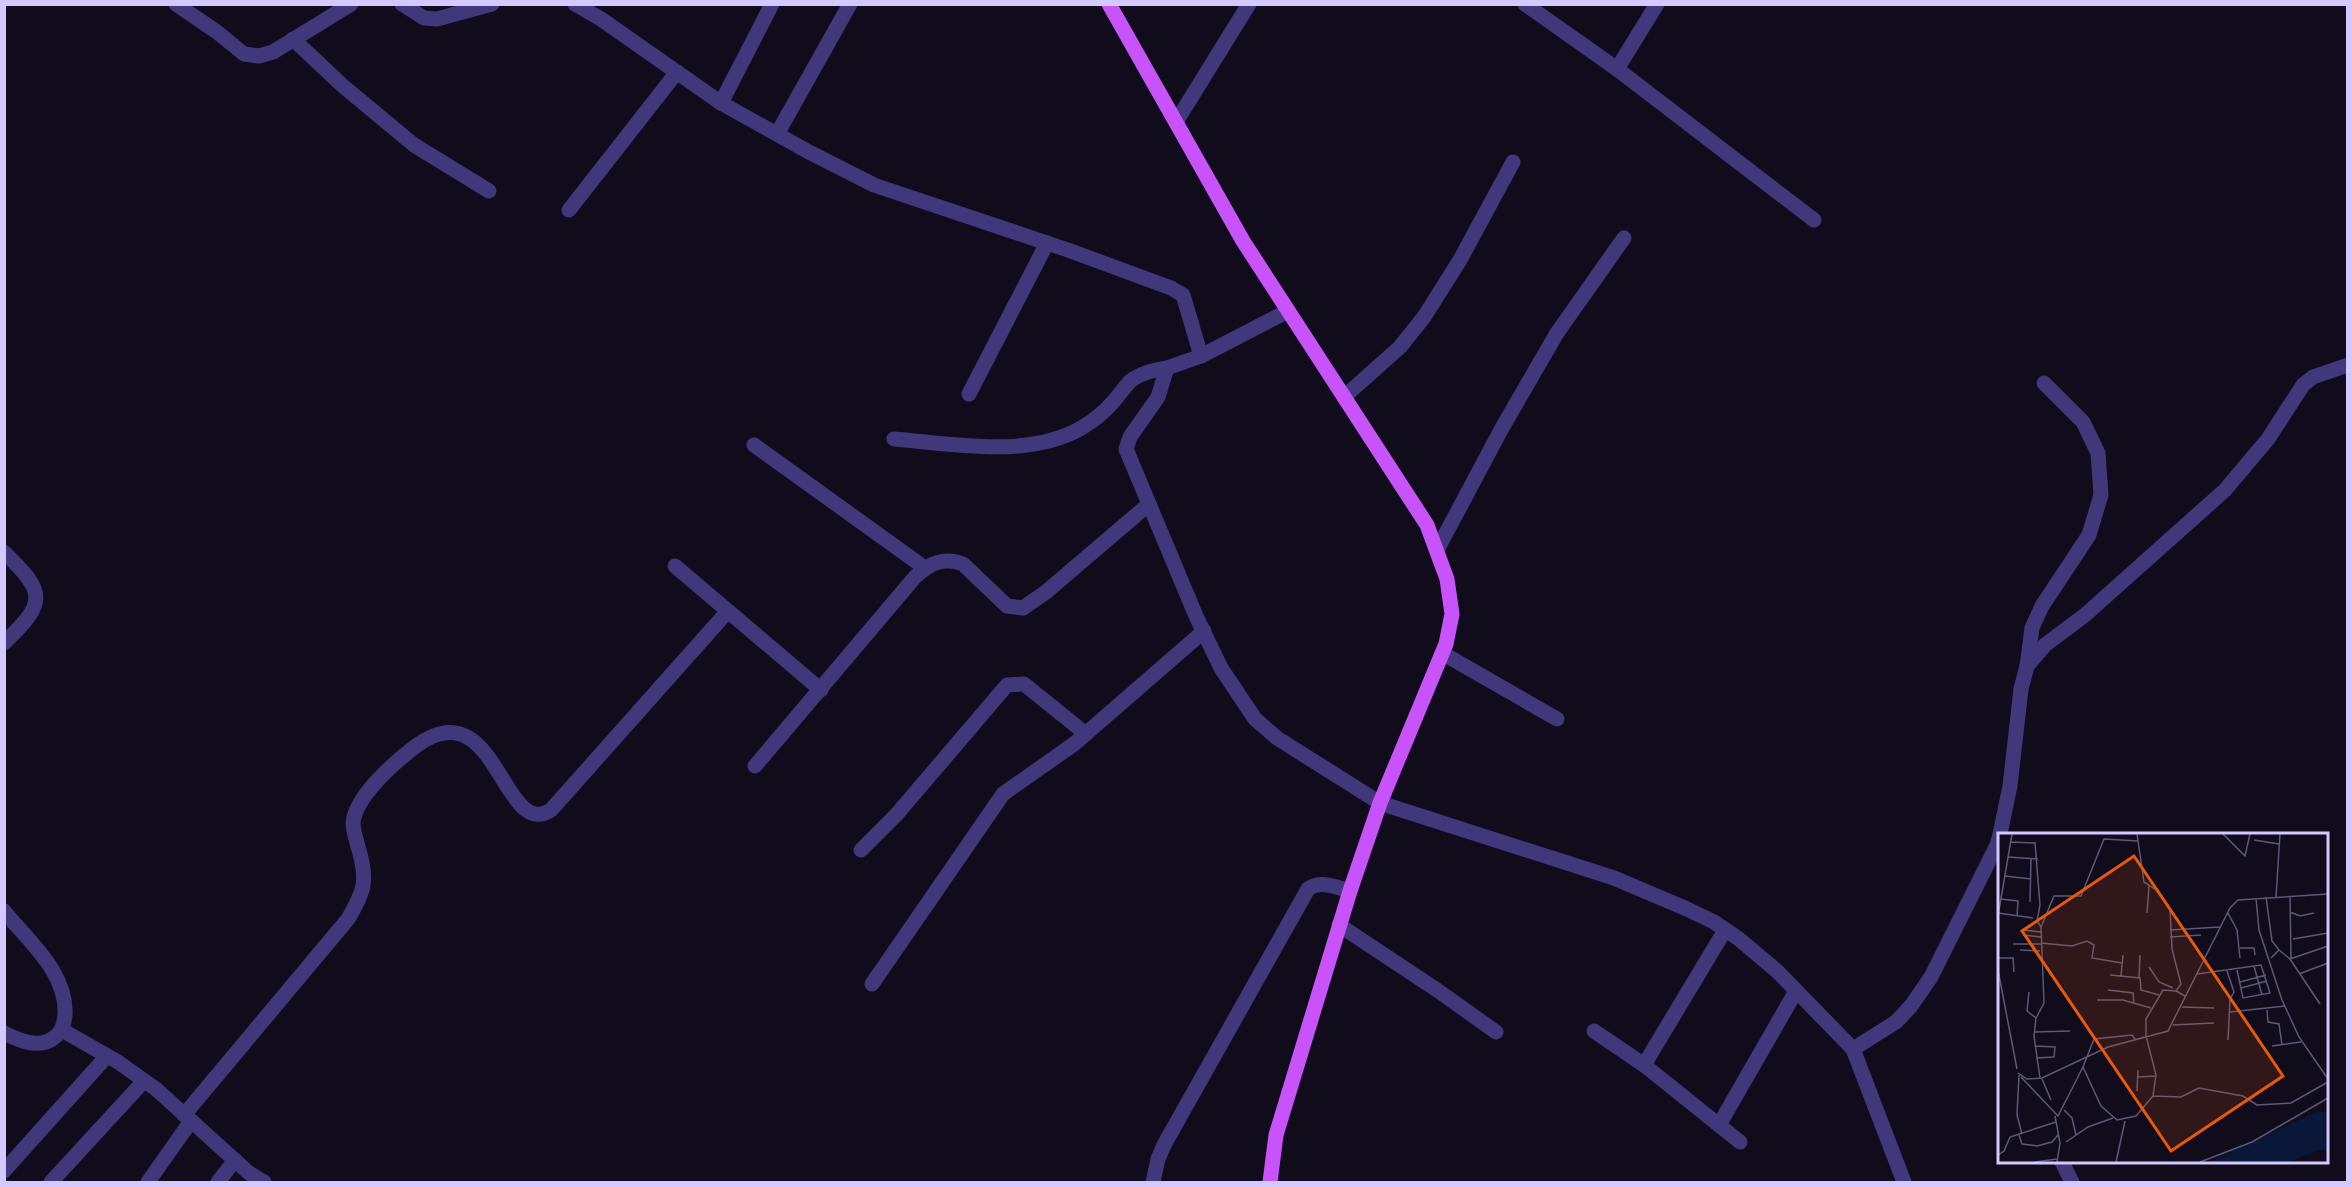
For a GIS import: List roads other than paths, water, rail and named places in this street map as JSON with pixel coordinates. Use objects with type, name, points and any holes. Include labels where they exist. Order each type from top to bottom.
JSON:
[{"type":"main road","points":[[1109,4],[1243,241],[1427,525],[1447,579],[1452,614],[1446,644],[1380,803],[1339,925],[1276,1135],[1270,1182]]},
{"type":"street","points":[[176,4],[244,54],[259,56],[273,52],[351,4]]},
{"type":"street","points":[[402,4],[424,18],[437,19],[492,4]]},
{"type":"street","points":[[575,4],[601,19],[721,103],[874,185],[1047,243],[1171,288],[1183,295],[1201,356]]},
{"type":"street","points":[[721,103],[772,4]]},
{"type":"street","points":[[777,134],[850,4]]},
{"type":"street","points":[[1176,122],[1249,4]]},
{"type":"street","points":[[1525,4],[1617,69],[1814,220]]},
{"type":"street","points":[[1617,69],[1657,4]]},
{"type":"street","points":[[293,39],[343,86],[414,145],[489,191]]},
{"type":"street","points":[[569,210],[677,72]]},
{"type":"street","points":[[1344,397],[1400,347],[1424,317],[1460,260],[1513,162]]},
{"type":"street","points":[[1437,550],[1502,428],[1557,333],[1624,238]]},
{"type":"street","points":[[969,394],[1047,243]]},
{"type":"street","points":[[894,439],[973,445],[1028,446],[1049,441],[1083,427],[1110,405],[1131,380],[1149,371],[1167,368],[1201,356],[1288,311]]},
{"type":"street","points":[[2027,666],[2045,645],[2085,615],[2225,490],[2268,439],[2302,385],[2313,377],[2348,365]]},
{"type":"street","points":[[1167,368],[1158,397],[1126,446],[1128,456],[1221,668],[1255,719],[1276,738],[1380,803],[1614,878],[1687,909],[1725,930],[1778,972],[1853,1048],[1904,1182]]},
{"type":"street","points":[[2000,833],[2010,786],[2021,689],[2027,666],[2032,628],[2042,606],[2089,535],[2101,495],[2098,453],[2083,422],[2044,383]]},
{"type":"street","points":[[754,445],[925,568]]},
{"type":"street","points":[[755,766],[928,565],[954,561],[963,564],[1007,606],[1023,608],[1046,592],[1149,504]]},
{"type":"street","points":[[4,552],[32,580],[37,591],[37,601],[33,611],[4,643]]},
{"type":"street","points":[[675,566],[821,690]]},
{"type":"street","points":[[148,1182],[188,1118],[348,919],[361,898],[366,880],[353,823],[360,806],[373,786],[393,764],[429,737],[446,732],[461,733],[472,740],[493,764],[522,807],[532,815],[544,815],[551,810],[728,611]]},
{"type":"street","points":[[872,984],[1003,794],[1086,734],[1204,631]]},
{"type":"street","points":[[1442,653],[1557,719]]},
{"type":"street","points":[[861,850],[897,814],[1006,685],[1024,684],[1086,734]]},
{"type":"street","points":[[1853,1048],[1896,1022],[1911,1006],[1931,977],[1998,842]]},
{"type":"street","points":[[1153,1182],[1164,1145],[1308,889],[1316,885],[1328,885],[1350,891]]},
{"type":"street","points":[[4,911],[58,977],[65,1001],[62,1030],[52,1040],[27,1043],[4,1033]]},
{"type":"street","points":[[1339,925],[1496,1032]]},
{"type":"street","points":[[1644,1065],[1725,930]]},
{"type":"street","points":[[1719,1125],[1796,991]]},
{"type":"street","points":[[62,1030],[144,1081],[235,1160],[264,1182]]},
{"type":"street","points":[[1594,1030],[1644,1065],[1740,1142]]},
{"type":"street","points":[[4,1171],[107,1056]]},
{"type":"street","points":[[51,1182],[144,1081]]},
{"type":"street","points":[[218,1182],[235,1160]]},
{"type":"street","points":[[2063,1163],[2072,1182]]}]
